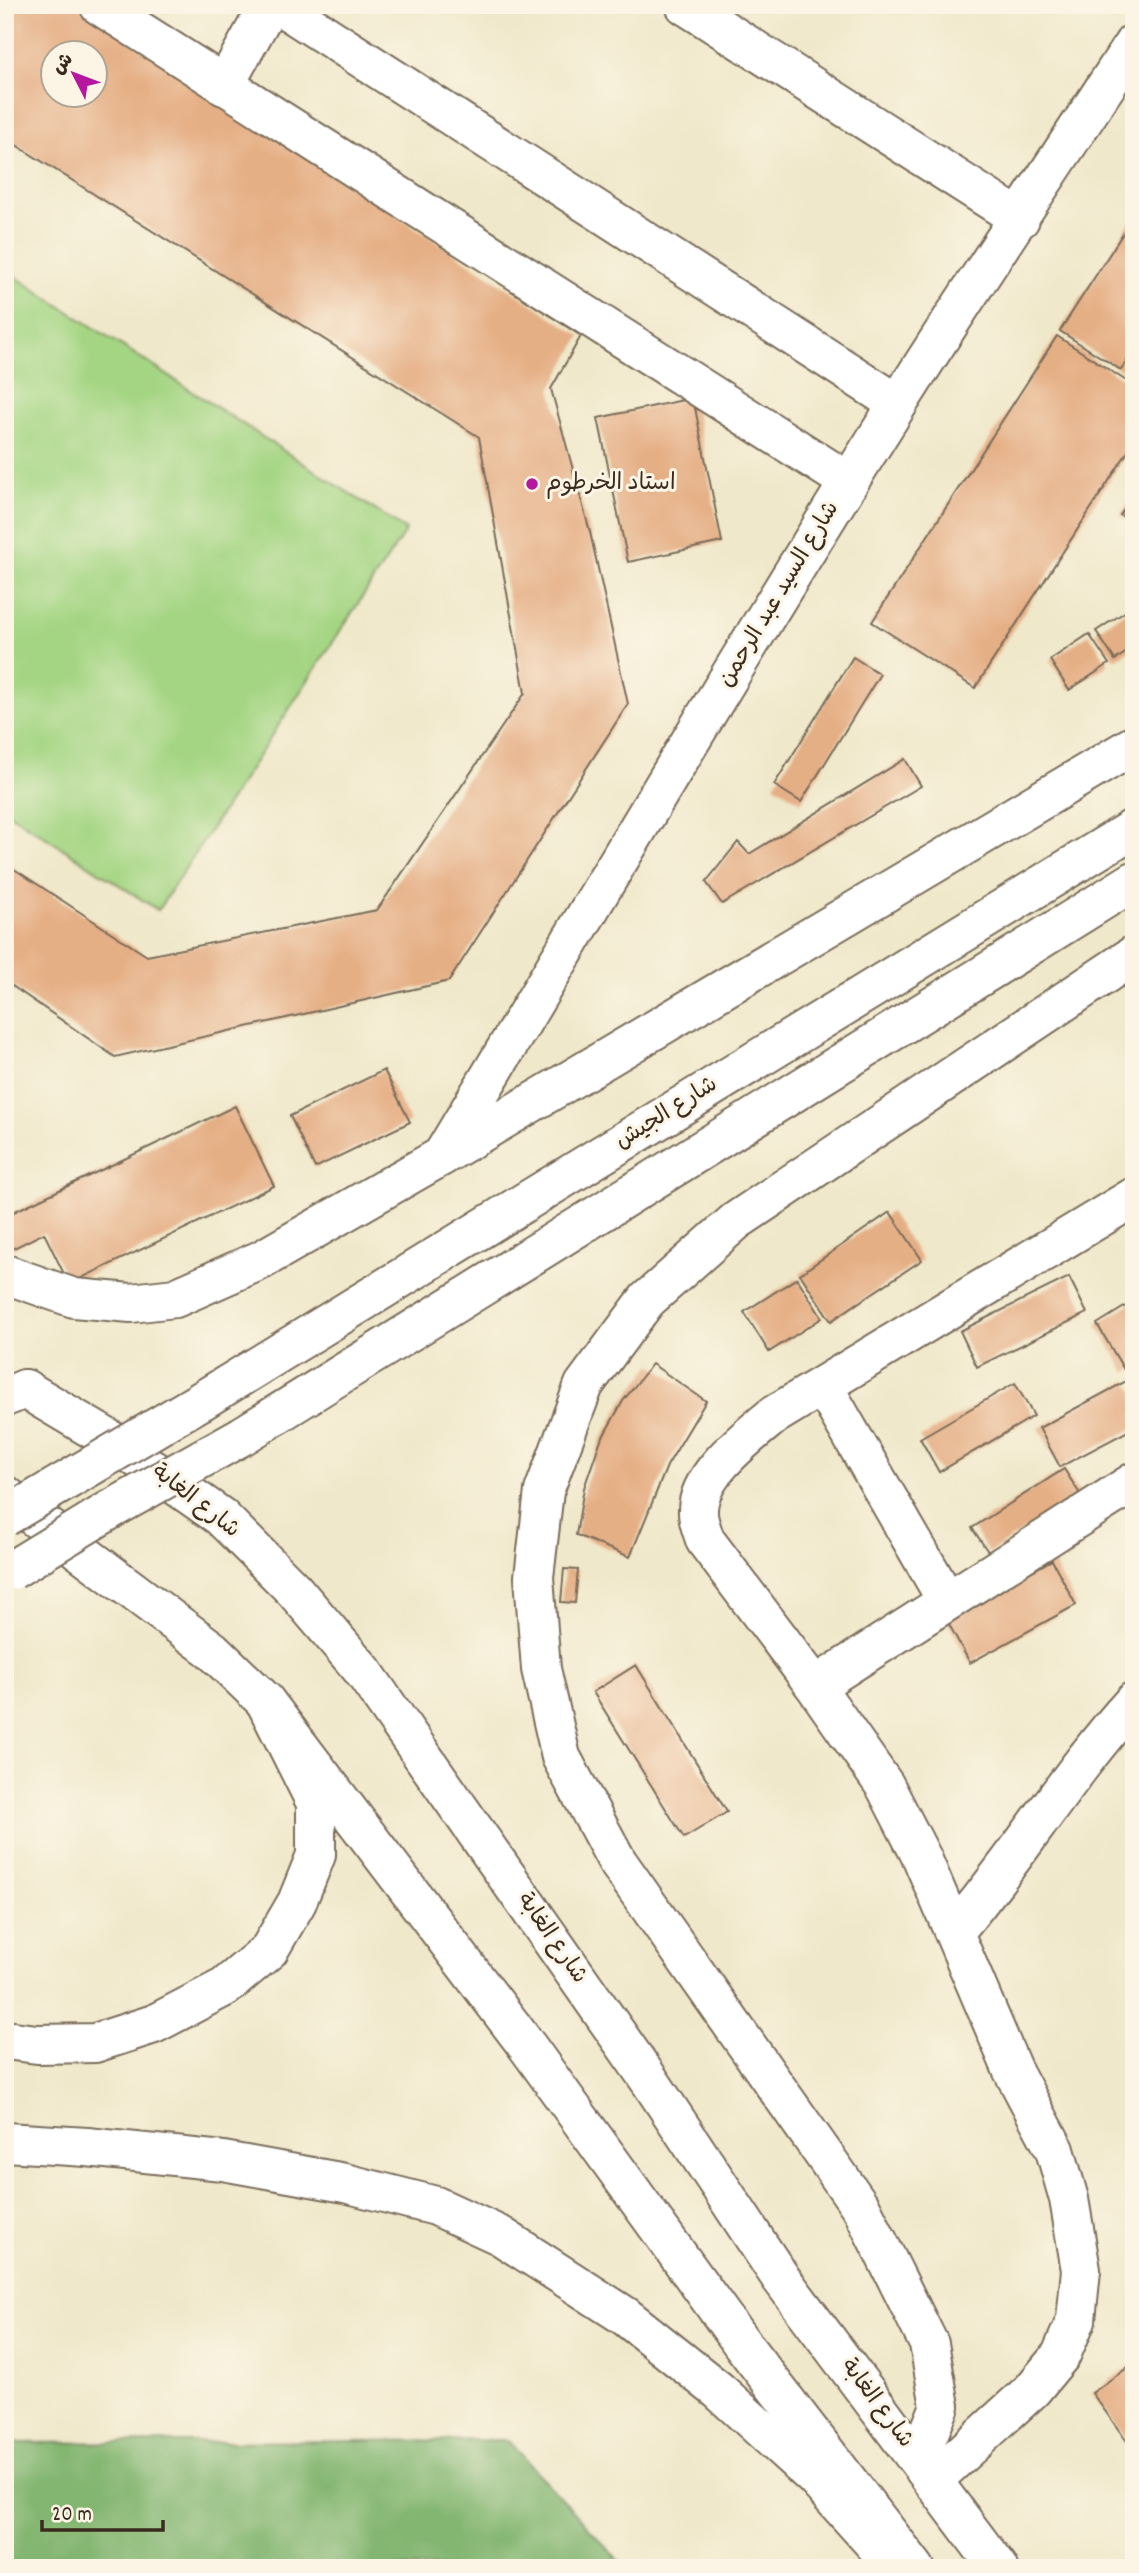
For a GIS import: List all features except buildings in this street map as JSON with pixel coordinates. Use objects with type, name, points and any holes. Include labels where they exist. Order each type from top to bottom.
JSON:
[{"type":"main road","points":[[99,5],[849,482]]},
{"type":"main road","points":[[224,86],[270,5]]},
{"type":"main road","points":[[279,5],[898,404]]},
{"type":"main road","points":[[685,5],[1020,219]]},
{"type":"main road","name":"شارع السيد عبد الرحمن","points":[[442,1156],[744,651],[849,482],[1134,43]]},
{"type":"main road","points":[[5,1274],[74,1298],[131,1303],[175,1298],[261,1260],[442,1156],[1134,745]]},
{"type":"main road","name":"شارع الجيش","points":[[5,1517],[201,1401],[1134,828]]},
{"type":"main road","points":[[9,1572],[110,1510],[242,1436],[1134,881]]},
{"type":"main road","points":[[926,2470],[940,2406],[929,2344],[862,2209],[617,1861],[561,1757],[541,1669],[534,1577],[544,1491],[584,1385],[647,1300],[736,1221],[1134,955]]},
{"type":"main road","points":[[926,2470],[1032,2390],[1060,2355],[1076,2320],[1081,2270],[1069,2199],[1055,2150],[1012,2069],[922,1858],[886,1786],[705,1540],[698,1512],[705,1486],[729,1453],[774,1416],[1134,1197]]},
{"type":"main road","points":[[823,1386],[947,1601]]},
{"type":"main road","name":"شارع الغابة","points":[[12,1388],[114,1442],[221,1517],[293,1590],[363,1671],[650,2081],[780,2277],[998,2568]]},
{"type":"main road","points":[[815,1686],[1134,1482]]},
{"type":"main road","points":[[5,1495],[212,1650],[265,1701],[527,2046],[743,2345],[915,2568]]},
{"type":"main road","points":[[954,1932],[983,1899],[1055,1798],[1134,1700]]},
{"type":"main road","points":[[5,2039],[37,2044],[95,2043],[154,2024],[225,1987],[269,1950],[298,1902],[316,1855],[316,1803],[265,1701]]},
{"type":"main road","points":[[5,2142],[87,2147],[223,2161],[345,2183],[436,2206],[502,2236],[625,2316],[718,2390],[816,2478],[896,2568]]},
{"type":"green space","points":[[5,270],[406,530],[158,910],[5,811]]},
{"type":"green space","points":[[507,2440],[626,2568],[5,2568],[5,2443]]},
{"type":"place","name":"استاد الخرطوم","points":[[532,484]]}]
